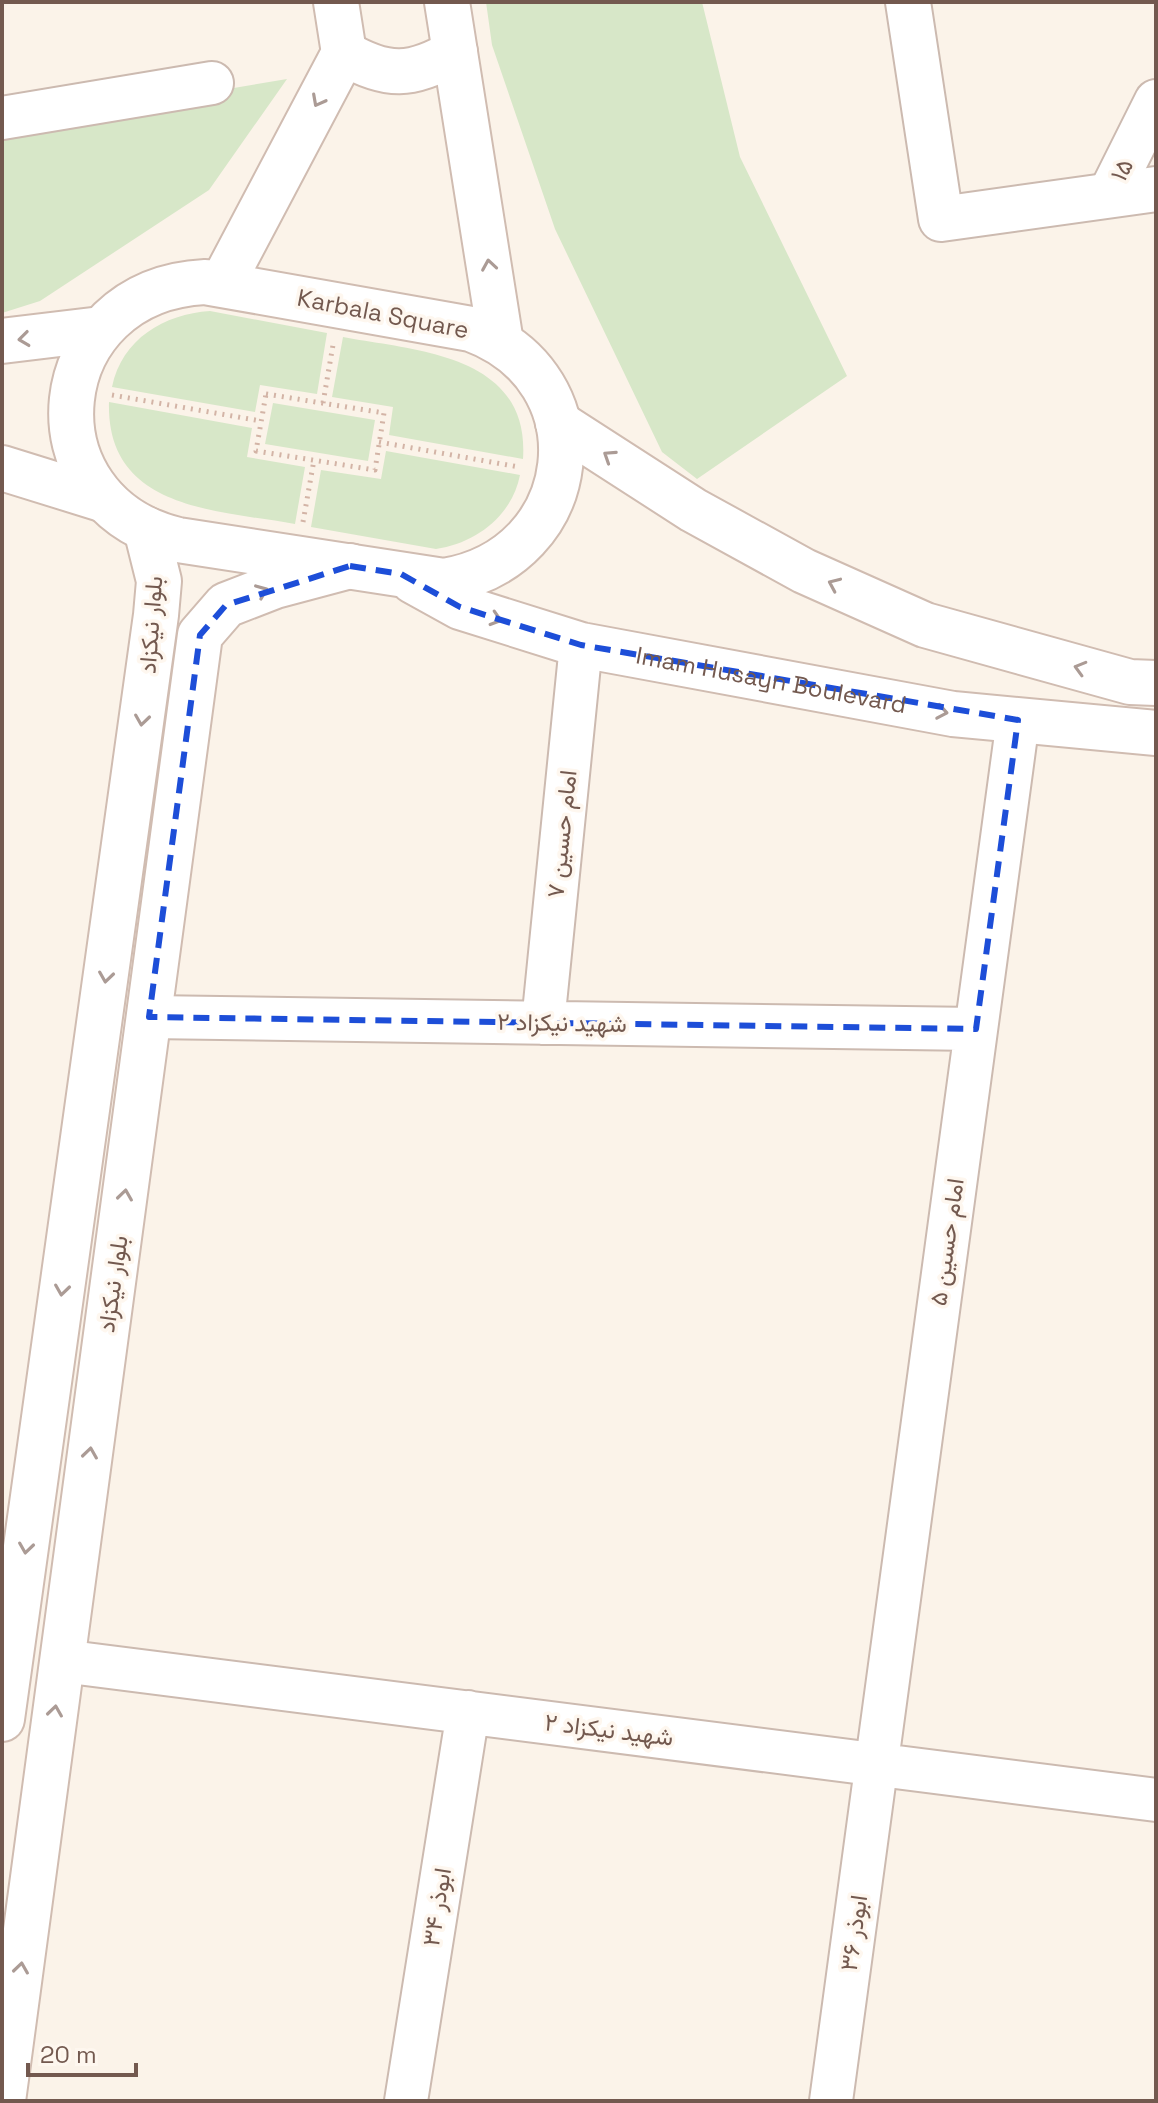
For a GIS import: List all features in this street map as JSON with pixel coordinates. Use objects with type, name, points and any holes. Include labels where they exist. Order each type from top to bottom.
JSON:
[{"type":"main road","points":[[222,284],[344,53],[336,2]]},
{"type":"main road","points":[[447,2],[501,343]]},
{"type":"main road","points":[[908,2],[941,219],[1156,189]]},
{"type":"main road","points":[[344,53],[369,68],[399,73],[429,67],[455,52]]},
{"type":"main road","name":"Karbala Square","points":[[189,283],[222,284],[471,329],[501,343],[538,377],[553,407],[558,423],[559,474],[541,521],[526,541],[506,557],[477,573],[444,581],[178,540],[146,529],[124,517],[105,500],[86,472],[74,440],[74,388],[83,358],[101,329],[126,306],[156,291],[189,283]]},
{"type":"main road","points":[[2,341],[101,329]]},
{"type":"main road","points":[[558,423],[693,510],[804,571],[925,625],[1130,682],[1156,683]]},
{"type":"main road","points":[[2,468],[105,500]]},
{"type":"main road","name":"بلوار نیکزاد","points":[[3,1709],[156,615],[159,581],[146,529]]},
{"type":"main road","name":"بلوار نیکزاد","points":[[3,2101],[200,635],[226,605],[275,586],[350,566]]},
{"type":"main road","name":"Imam Husayn Boulevard","points":[[401,574],[460,607],[581,645],[953,714],[1156,733]]},
{"type":"street","points":[[2,118],[212,83]]},
{"type":"street","name":"۱۵","points":[[1109,195],[1156,101]]},
{"type":"street","name":"امام حسین ۷","points":[[543,1023],[581,645]]},
{"type":"street","name":"امام حسین ۵","points":[[877,1765],[1018,720]]},
{"type":"street","name":"شهید نیکزاد ۲","points":[[149,1017],[976,1029]]},
{"type":"street","name":"شهید نیکزاد ۲","points":[[62,1661],[1156,1800]]},
{"type":"street","name":"ابوذر ۳۴","points":[[406,2101],[468,1712]]},
{"type":"street","name":"ابوذر ۳۶","points":[[831,2101],[877,1765]]},
{"type":"path","points":[[323,403],[340,305]]},
{"type":"path","points":[[74,388],[261,421]]},
{"type":"path","points":[[266,394],[384,413],[375,470],[256,451],[261,421],[266,394]]},
{"type":"path","points":[[379,442],[559,474]]},
{"type":"path","points":[[298,558],[314,460]]},
{"type":"highlighted area","points":[[350,566],[401,574],[460,607],[581,645],[1018,720],[976,1029],[149,1017],[200,635],[226,605]]},
{"type":"green space","points":[[486,2],[702,2],[740,157],[847,376],[697,479],[662,452],[555,229],[492,45]]},
{"type":"green space","points":[[287,79],[209,190],[40,301],[2,313],[2,127]]},
{"type":"green space","points":[[210,311],[327,333],[317,394],[260,385],[255,412],[112,387],[125,355],[148,332],[177,317]]},
{"type":"green space","points":[[343,337],[434,354],[463,364],[489,378],[508,398],[520,424],[523,459],[389,435],[393,407],[332,397]]},
{"type":"green space","points":[[109,402],[252,428],[247,457],[305,467],[295,524],[201,508],[172,498],[146,484],[126,465],[113,438]]},
{"type":"green space","points":[[273,403],[375,420],[368,461],[265,444]]},
{"type":"green space","points":[[386,451],[520,475],[516,490],[500,515],[478,534],[451,546],[436,549],[311,527],[321,470],[381,479]]}]
